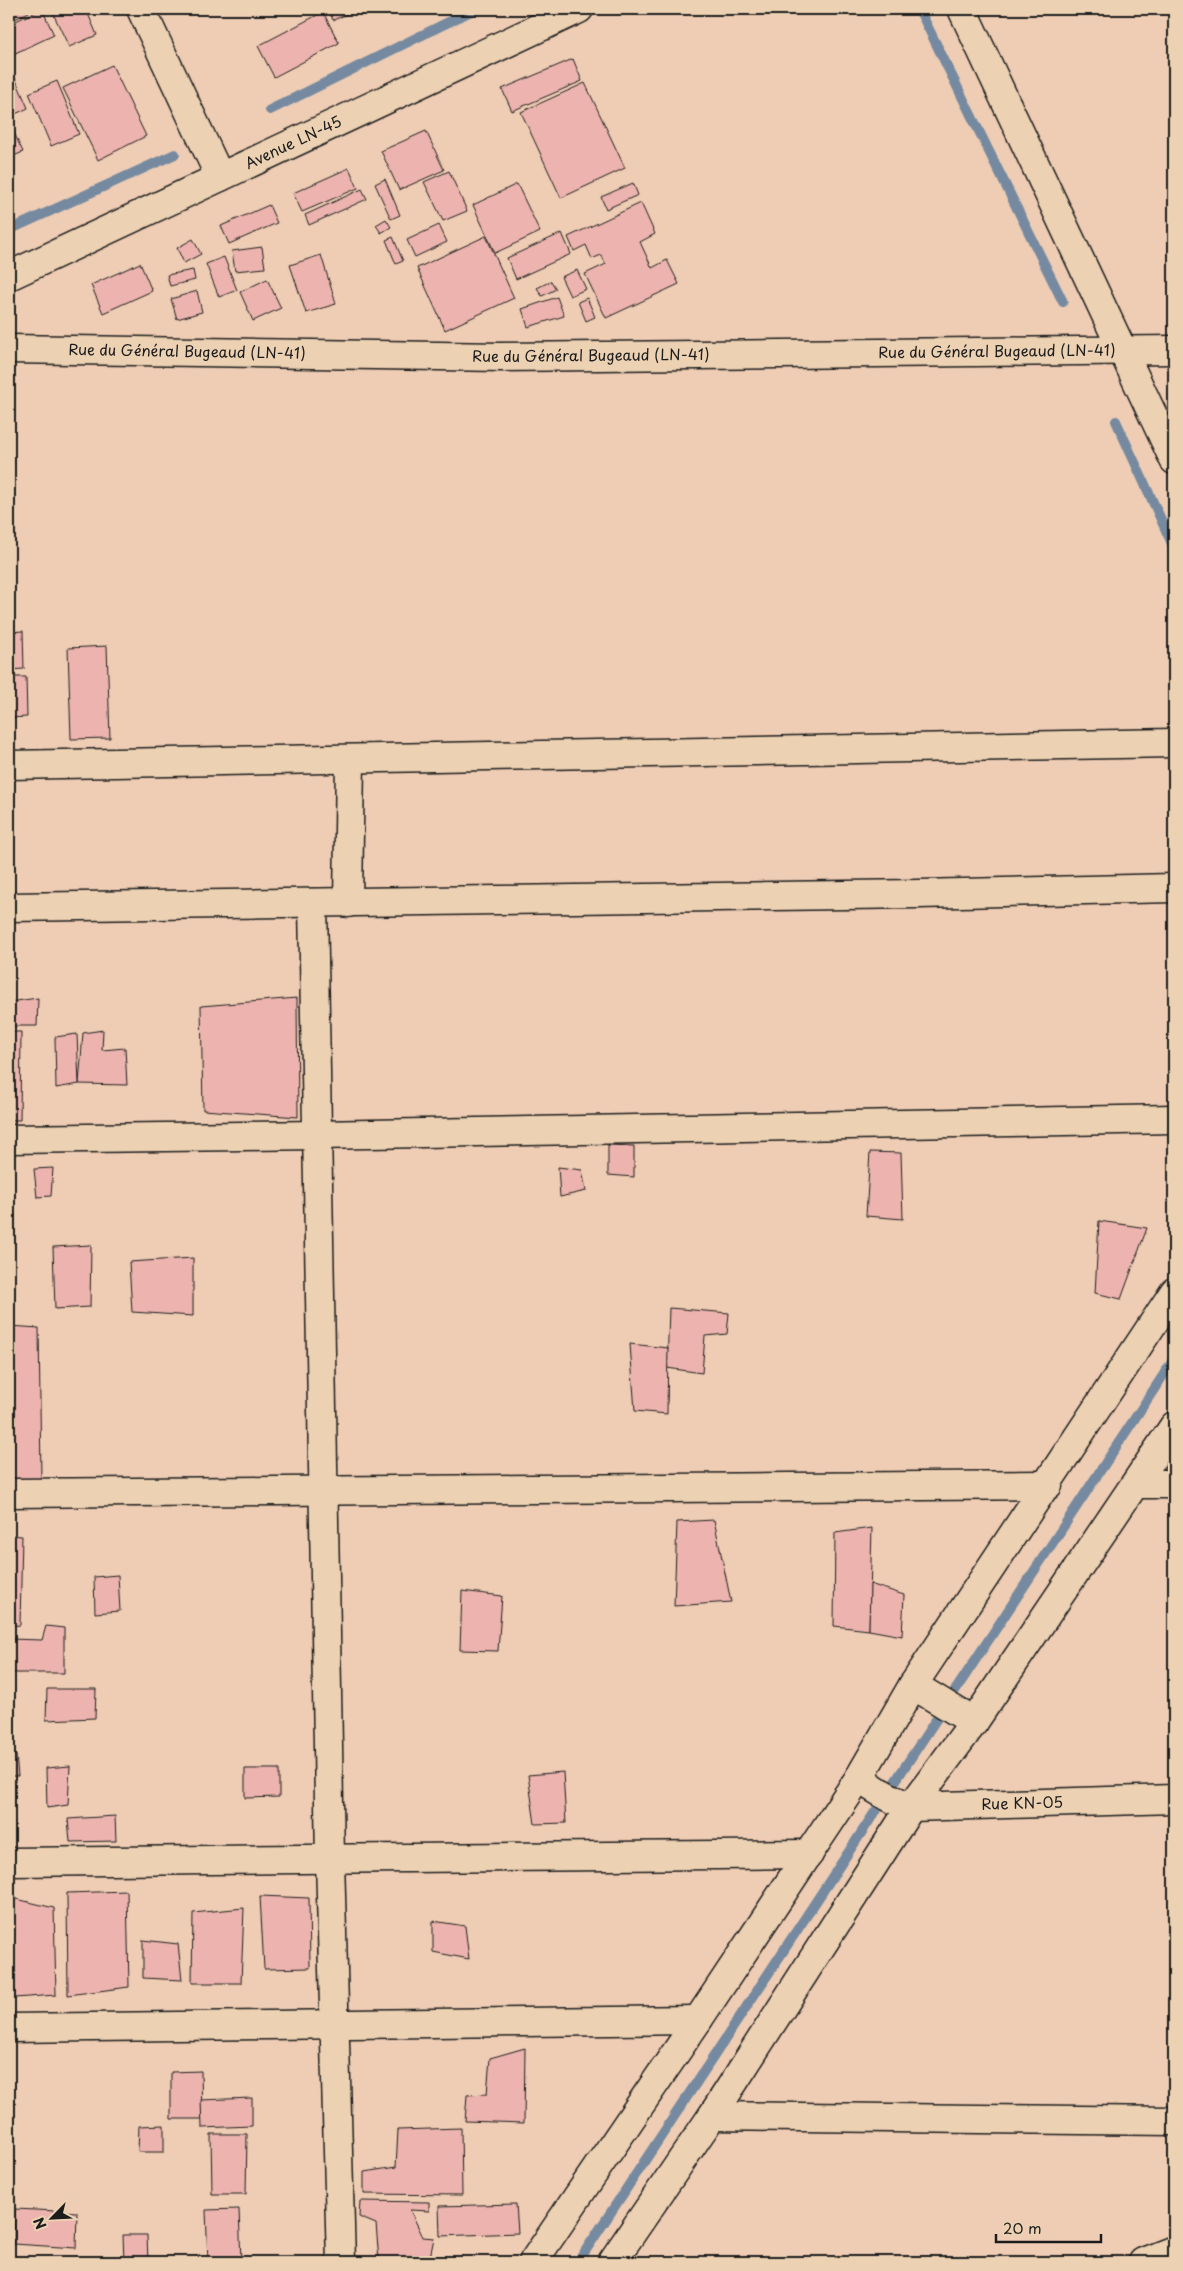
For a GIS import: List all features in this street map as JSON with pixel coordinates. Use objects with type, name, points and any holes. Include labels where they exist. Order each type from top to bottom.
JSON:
[{"type":"street","points":[[141,9],[220,177]]},
{"type":"street","name":"Avenue LN-45","points":[[9,276],[578,9]]},
{"type":"street","points":[[962,9],[1174,460]]},
{"type":"street","name":"Rue du Général Bugeaud (LN-41)","points":[[9,349],[502,357],[1174,350]]},
{"type":"street","points":[[9,765],[1174,743]]},
{"type":"street","points":[[348,903],[350,758]]},
{"type":"street","points":[[9,907],[910,894],[1174,888]]},
{"type":"street","points":[[313,903],[330,1859],[341,2262]]},
{"type":"street","points":[[9,1139],[1174,1119]]},
{"type":"street","points":[[612,2262],[712,2116],[885,1794],[923,1691],[1048,1485],[1174,1292]]},
{"type":"street","points":[[533,2262],[809,1854],[885,1794],[967,1717],[1137,1484],[1174,1426]]},
{"type":"street","points":[[1137,1484],[1174,1484]]},
{"type":"street","points":[[9,1493],[323,1489],[1048,1485]]},
{"type":"street","points":[[923,1691],[967,1717]]},
{"type":"street","name":"Rue KN-05","points":[[885,1794],[1174,1799]]},
{"type":"street","points":[[9,1862],[809,1854]]},
{"type":"street","points":[[9,2028],[698,2020]]},
{"type":"street","points":[[712,2116],[1174,2121]]},
{"type":"street","points":[[1143,2262],[1174,2250]]},
{"type":"building","points":[[9,9],[28,9],[29,12],[9,22]]},
{"type":"building","points":[[42,9],[54,35],[11,55],[9,50],[9,24]]},
{"type":"building","points":[[51,9],[86,9],[97,35],[69,47]]},
{"type":"building","points":[[328,9],[360,9],[333,20]]},
{"type":"building","points":[[323,12],[339,43],[274,77],[258,46]]},
{"type":"building","points":[[573,59],[582,81],[512,111],[502,89]]},
{"type":"building","points":[[9,64],[28,108],[9,117]]},
{"type":"building","points":[[112,65],[146,136],[98,160],[63,88]]},
{"type":"building","points":[[57,81],[79,134],[51,146],[29,93]]},
{"type":"building","points":[[585,83],[625,168],[561,198],[521,112]]},
{"type":"building","points":[[9,122],[23,152],[9,158]]},
{"type":"building","points":[[426,131],[444,170],[399,190],[381,151]]},
{"type":"building","points":[[349,168],[358,188],[302,212],[293,193]]},
{"type":"building","points":[[449,171],[467,211],[443,221],[424,182]]},
{"type":"building","points":[[385,179],[400,215],[391,219],[375,184]]},
{"type":"building","points":[[633,183],[638,195],[606,209],[601,197]]},
{"type":"building","points":[[517,184],[540,232],[495,253],[473,205]]},
{"type":"building","points":[[362,189],[367,199],[309,225],[305,215]]},
{"type":"building","points":[[641,203],[655,234],[640,242],[652,268],[667,260],[679,284],[606,318],[585,274],[606,264],[601,255],[592,259],[586,245],[574,251],[568,237]]},
{"type":"building","points":[[269,205],[277,223],[229,244],[221,226]]},
{"type":"building","points":[[386,219],[391,227],[381,233],[376,225]]},
{"type":"building","points":[[439,225],[447,242],[415,257],[407,240]]},
{"type":"building","points":[[562,233],[571,254],[516,279],[507,258]]},
{"type":"building","points":[[486,236],[514,298],[445,330],[417,268]]},
{"type":"building","points":[[393,237],[403,261],[396,264],[386,240]]},
{"type":"building","points":[[193,239],[201,254],[184,263],[177,248]]},
{"type":"building","points":[[262,247],[265,268],[235,271],[232,251]]},
{"type":"building","points":[[321,255],[336,304],[306,313],[290,265]]},
{"type":"building","points":[[224,257],[237,290],[219,297],[206,264]]},
{"type":"building","points":[[140,263],[152,291],[103,313],[91,285]]},
{"type":"building","points":[[193,270],[195,280],[170,286],[167,275]]},
{"type":"building","points":[[577,270],[586,289],[570,296],[561,277]]},
{"type":"building","points":[[267,279],[281,308],[253,321],[240,292]]},
{"type":"building","points":[[551,281],[556,289],[542,296],[537,288]]},
{"type":"building","points":[[197,291],[202,312],[177,319],[171,299]]},
{"type":"building","points":[[557,297],[564,316],[528,327],[522,309]]},
{"type":"building","points":[[587,298],[595,317],[586,321],[578,302]]},
{"type":"building","points":[[23,631],[24,669],[9,670],[9,632]]},
{"type":"building","points":[[107,646],[110,738],[71,739],[68,648]]},
{"type":"building","points":[[9,677],[26,677],[27,717],[9,718]]},
{"type":"building","points":[[38,998],[37,1026],[9,1026],[9,1002]]},
{"type":"building","points":[[297,998],[298,1117],[203,1110],[201,1006]]},
{"type":"building","points":[[103,1030],[102,1050],[125,1048],[127,1085],[79,1084],[83,1033]]},
{"type":"building","points":[[9,1032],[21,1032],[20,1120],[9,1120]]},
{"type":"building","points":[[77,1034],[79,1084],[56,1088],[55,1037]]},
{"type":"building","points":[[608,1145],[634,1146],[634,1177],[608,1175]]},
{"type":"building","points":[[870,1152],[901,1153],[903,1219],[866,1216]]},
{"type":"building","points":[[558,1167],[582,1170],[586,1191],[560,1197]]},
{"type":"building","points":[[53,1168],[51,1196],[37,1197],[34,1169]]},
{"type":"building","points":[[1099,1221],[1147,1228],[1121,1299],[1095,1293]]},
{"type":"building","points":[[91,1245],[90,1307],[55,1309],[53,1247]]},
{"type":"building","points":[[193,1258],[193,1316],[132,1312],[129,1262]]},
{"type":"building","points":[[669,1308],[729,1313],[727,1334],[705,1336],[702,1373],[667,1368]]},
{"type":"building","points":[[9,1326],[39,1328],[41,1479],[9,1482]]},
{"type":"building","points":[[630,1344],[668,1348],[667,1414],[635,1411]]},
{"type":"building","points":[[714,1520],[731,1602],[674,1606],[677,1522]]},
{"type":"building","points":[[872,1528],[869,1630],[834,1626],[835,1533]]},
{"type":"building","points":[[9,1535],[22,1536],[20,1625],[9,1626]]},
{"type":"building","points":[[118,1575],[120,1611],[95,1613],[94,1577]]},
{"type":"building","points":[[870,1584],[904,1595],[902,1636],[869,1630]]},
{"type":"building","points":[[462,1591],[502,1596],[498,1651],[460,1650]]},
{"type":"building","points":[[46,1626],[64,1628],[64,1673],[9,1673],[9,1639],[42,1640]]},
{"type":"building","points":[[47,1689],[96,1689],[95,1718],[46,1720]]},
{"type":"building","points":[[9,1754],[16,1755],[18,1776],[9,1776]]},
{"type":"building","points":[[70,1766],[68,1805],[47,1808],[46,1768]]},
{"type":"building","points":[[245,1769],[279,1769],[279,1797],[245,1798]]},
{"type":"building","points":[[563,1772],[566,1823],[535,1824],[528,1775]]},
{"type":"building","points":[[115,1816],[116,1841],[70,1842],[68,1819]]},
{"type":"building","points":[[127,1891],[129,1987],[68,1995],[67,1893]]},
{"type":"building","points":[[260,1896],[309,1898],[310,1968],[264,1969]]},
{"type":"building","points":[[12,1898],[54,1908],[56,1995],[14,1998]]},
{"type":"building","points":[[244,1908],[241,1983],[192,1983],[193,1913]]},
{"type":"building","points":[[433,1921],[465,1926],[469,1959],[433,1952]]},
{"type":"building","points":[[143,1940],[178,1944],[182,1980],[143,1978]]},
{"type":"building","points":[[525,2048],[524,2123],[465,2121],[467,2095],[487,2094],[490,2058]]},
{"type":"building","points":[[201,2071],[202,2119],[171,2119],[171,2072]]},
{"type":"building","points":[[252,2098],[252,2126],[202,2128],[201,2100]]},
{"type":"building","points":[[164,2125],[164,2152],[138,2152],[139,2126]]},
{"type":"building","points":[[461,2128],[462,2195],[364,2194],[364,2172],[396,2167],[398,2130]]},
{"type":"building","points":[[211,2134],[247,2134],[246,2194],[212,2194]]},
{"type":"building","points":[[360,2201],[429,2202],[429,2211],[410,2210],[423,2237],[434,2238],[429,2262],[379,2261],[376,2224],[359,2217]]},
{"type":"building","points":[[516,2204],[518,2233],[440,2236],[439,2206]]},
{"type":"building","points":[[15,2209],[77,2212],[76,2248],[14,2244]]},
{"type":"building","points":[[239,2209],[241,2262],[208,2262],[206,2210]]},
{"type":"building","points":[[123,2235],[147,2235],[148,2262],[124,2262]]},
{"type":"waterway","points":[[270,110],[475,9]]},
{"type":"waterway","points":[[919,9],[1063,302]]},
{"type":"waterway","points":[[9,230],[175,154]]},
{"type":"waterway","points":[[1116,421],[1174,548]]},
{"type":"waterway","points":[[578,2262],[1174,1359]]}]
